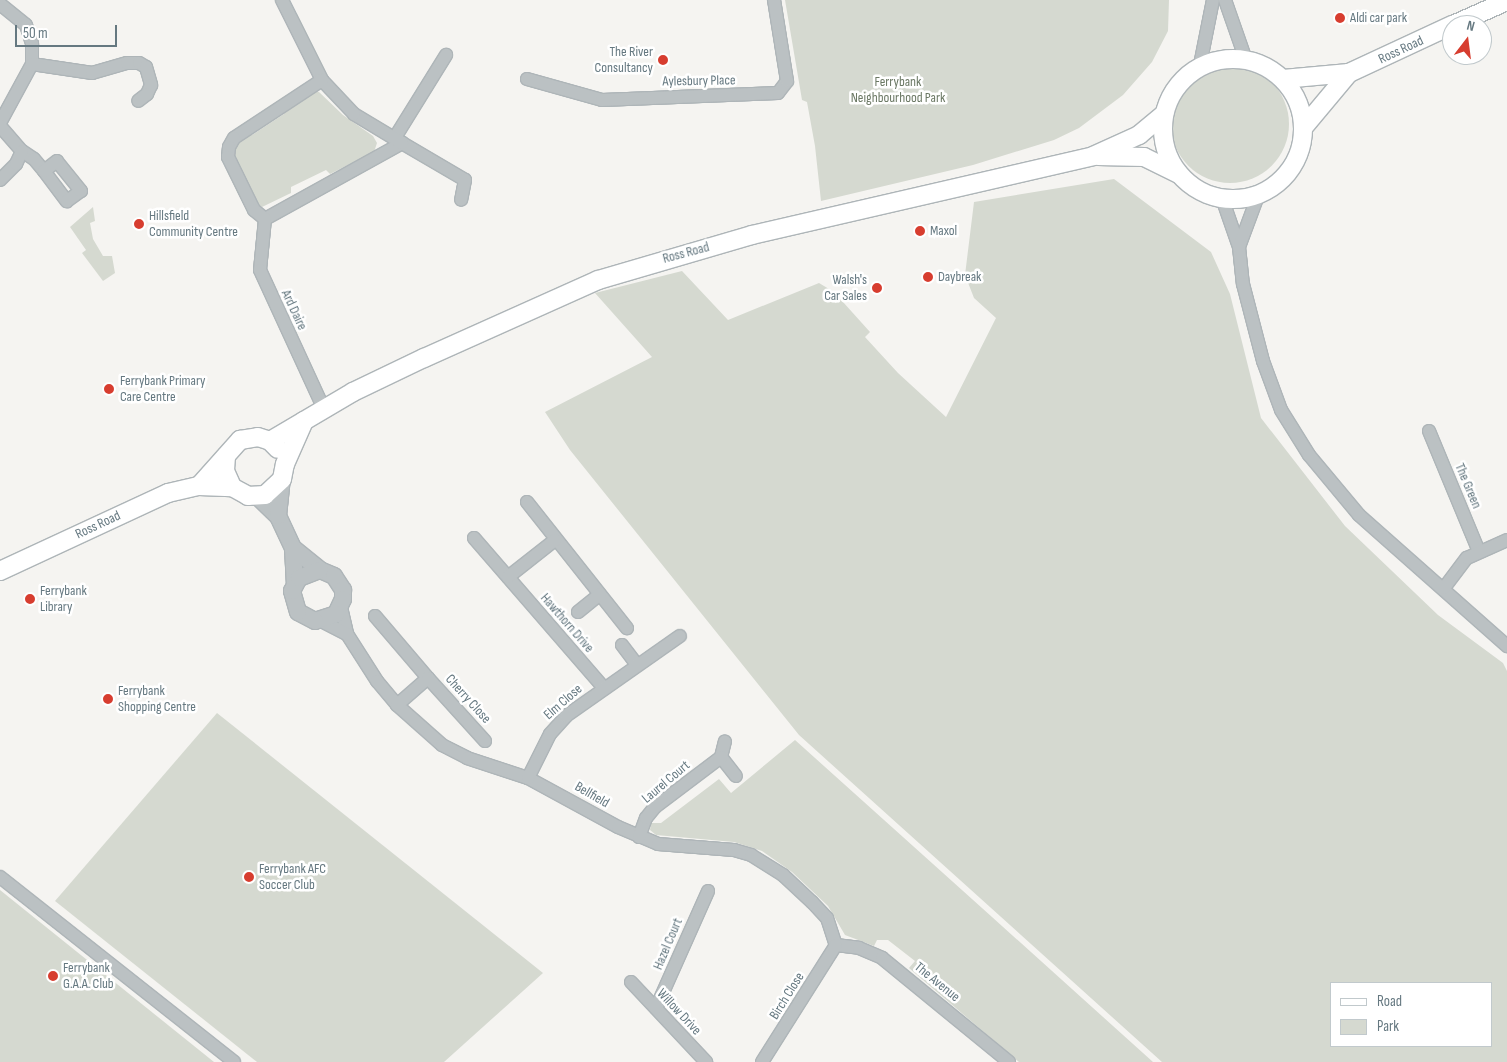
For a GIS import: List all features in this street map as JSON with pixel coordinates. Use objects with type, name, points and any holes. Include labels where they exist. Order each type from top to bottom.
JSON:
[{"type":"main road","name":"Ross Road","points":[[1475,15],[1507,1]]},
{"type":"main road","name":"Ross Road","points":[[1349,73],[1442,30]]},
{"type":"main road","points":[[1093,156],[1144,157],[1179,174],[1197,190],[1222,198],[1250,197],[1272,187],[1291,168],[1300,151],[1303,128],[1297,99],[1282,79],[1268,68],[1246,60],[1227,58],[1200,65],[1174,90],[1164,114],[1164,145],[1179,174]]},
{"type":"main road","points":[[1282,79],[1349,73]]},
{"type":"main road","points":[[1303,128],[1349,73]]},
{"type":"main road","points":[[1093,156],[1139,135],[1164,114]]},
{"type":"main road","name":"Ross Road","points":[[270,441],[324,409],[496,323],[646,264],[752,235],[1093,156]]},
{"type":"main road","points":[[226,456],[225,471],[232,487],[242,494],[258,497],[274,490],[284,472],[304,421]]},
{"type":"main road","points":[[199,486],[236,444],[250,437],[270,441],[280,450],[284,472]]},
{"type":"main road","name":"Ross Road","points":[[0,571],[168,493],[199,486],[232,487]]},
{"type":"street","points":[[282,0],[322,80],[354,114],[465,180],[461,200]]},
{"type":"street","name":"Aylesbury Place","points":[[527,79],[602,100],[778,93],[787,81],[774,0]]},
{"type":"street","points":[[1200,65],[1214,0]]},
{"type":"street","points":[[1225,0],[1246,60]]},
{"type":"street","points":[[0,4],[26,24],[32,44],[32,64],[0,124],[22,151],[34,159],[44,171]]},
{"type":"street","points":[[322,80],[234,138],[229,147],[228,157],[254,210],[265,219],[398,141],[446,55]]},
{"type":"street","points":[[32,64],[92,73],[127,63],[139,63],[146,67],[151,85],[147,94],[138,101]]},
{"type":"street","points":[[0,180],[16,164],[22,151]]},
{"type":"street","points":[[1239,247],[1259,193]]},
{"type":"street","points":[[1222,198],[1239,247],[1250,316],[1263,361],[1281,410],[1309,455],[1359,516],[1444,588],[1507,646]]},
{"type":"street","name":"Ard Daire","points":[[265,219],[260,270],[324,409]]},
{"type":"street","name":"The Green","points":[[1429,431],[1479,552]]},
{"type":"street","points":[[278,516],[284,472]]},
{"type":"street","points":[[258,497],[278,516],[292,548],[295,584],[292,599],[298,612],[310,620],[321,621],[329,618],[341,607],[343,599],[340,583],[334,576],[320,570],[292,548]]},
{"type":"street","points":[[527,502],[555,540],[627,628]]},
{"type":"street","name":"Hawthorn Drive","points":[[474,538],[604,688]]},
{"type":"street","points":[[508,577],[555,540]]},
{"type":"street","points":[[1444,588],[1466,558],[1507,540]]},
{"type":"street","points":[[295,584],[305,573],[320,570]]},
{"type":"street","name":"Hawthorn Drive","points":[[578,612],[600,594]]},
{"type":"street","name":"Bellfield","points":[[341,607],[347,634],[397,705],[442,745],[467,758],[528,778],[639,837],[658,844],[734,850],[764,862],[783,875],[827,918],[836,945]]},
{"type":"street","name":"Cherry Close","points":[[375,616],[485,740]]},
{"type":"street","name":"Bellfield","points":[[321,621],[347,634]]},
{"type":"street","name":"Elm Close","points":[[528,778],[550,734],[566,716],[680,636]]},
{"type":"street","points":[[622,645],[637,665]]},
{"type":"street","name":"Cherry Close","points":[[397,705],[428,678]]},
{"type":"street","points":[[725,741],[721,757],[736,776]]},
{"type":"street","name":"Laurel Court","points":[[639,837],[646,818],[655,807],[721,757]]},
{"type":"street","points":[[0,878],[234,1062]]},
{"type":"street","name":"Hazel Court","points":[[656,1008],[708,891]]},
{"type":"street","name":"Birch Close","points":[[762,1062],[836,945]]},
{"type":"street","name":"The Avenue","points":[[836,945],[859,948],[882,958],[1009,1062]]},
{"type":"street","name":"Willow Drive","points":[[631,982],[706,1062]]},
{"type":"green space","name":"Ferrybank Neighbourhood Park","points":[[785,0],[1169,0],[1168,31],[1152,62],[1123,95],[1079,128],[1054,140],[973,165],[821,201],[815,146],[807,102],[802,100]]},
{"type":"green space","points":[[1230,65],[1253,69],[1272,82],[1285,101],[1289,124],[1285,147],[1272,166],[1253,179],[1230,183],[1207,179],[1188,166],[1175,147],[1171,124],[1175,101],[1188,82],[1207,69]]},
{"type":"green space","points":[[313,91],[319,92],[343,115],[373,136],[377,143],[374,152],[330,174],[326,170],[291,187],[291,193],[262,207],[254,202],[232,153],[234,144],[249,132],[252,135],[284,114],[284,109]]},
{"type":"green space","points":[[1114,179],[1211,252],[1230,294],[1261,418],[1345,526],[1438,615],[1503,663],[1507,671],[1507,1062],[1162,1062],[799,735],[570,450],[545,412],[652,357],[595,293],[682,271],[728,320],[819,283],[834,292],[870,332],[865,337],[898,373],[946,417],[996,318],[974,298],[965,275],[974,202]]},
{"type":"green space","points":[[93,207],[95,221],[90,223],[93,239],[103,256],[112,256],[115,273],[103,281],[82,253],[86,250],[70,227]]},
{"type":"green space","name":"Ferrybank AFC Soccer Club","points":[[217,713],[543,973],[444,1062],[257,1062],[55,901]]},
{"type":"green space","points":[[795,740],[1153,1062],[1019,1062],[909,968],[915,961],[888,940],[877,940],[874,946],[845,935],[828,906],[792,872],[762,851],[734,842],[656,835],[650,830],[651,823],[661,823],[719,779],[731,793]]},
{"type":"green space","name":"Ferrybank G.A.A. Club","points":[[0,890],[214,1062],[0,1062]]},
{"type":"place","name":"Aldi car park","points":[[1340,18]]},
{"type":"place","name":"The River Consultancy","points":[[663,60]]},
{"type":"place","name":"Hillsfield Community Centre","points":[[139,224]]},
{"type":"place","name":"Maxol","points":[[920,231]]},
{"type":"place","name":"Daybreak","points":[[928,277]]},
{"type":"place","name":"Walsh's Car Sales","points":[[877,288]]},
{"type":"place","name":"Ferrybank Primary Care Centre","points":[[109,389]]},
{"type":"place","name":"Ferrybank Library","points":[[30,599]]},
{"type":"place","name":"Ferrybank Shopping Centre","points":[[108,699]]},
{"type":"place","name":"Ferrybank AFC Soccer Club","points":[[249,877]]},
{"type":"place","name":"Ferrybank G.A.A. Club","points":[[53,976]]}]
